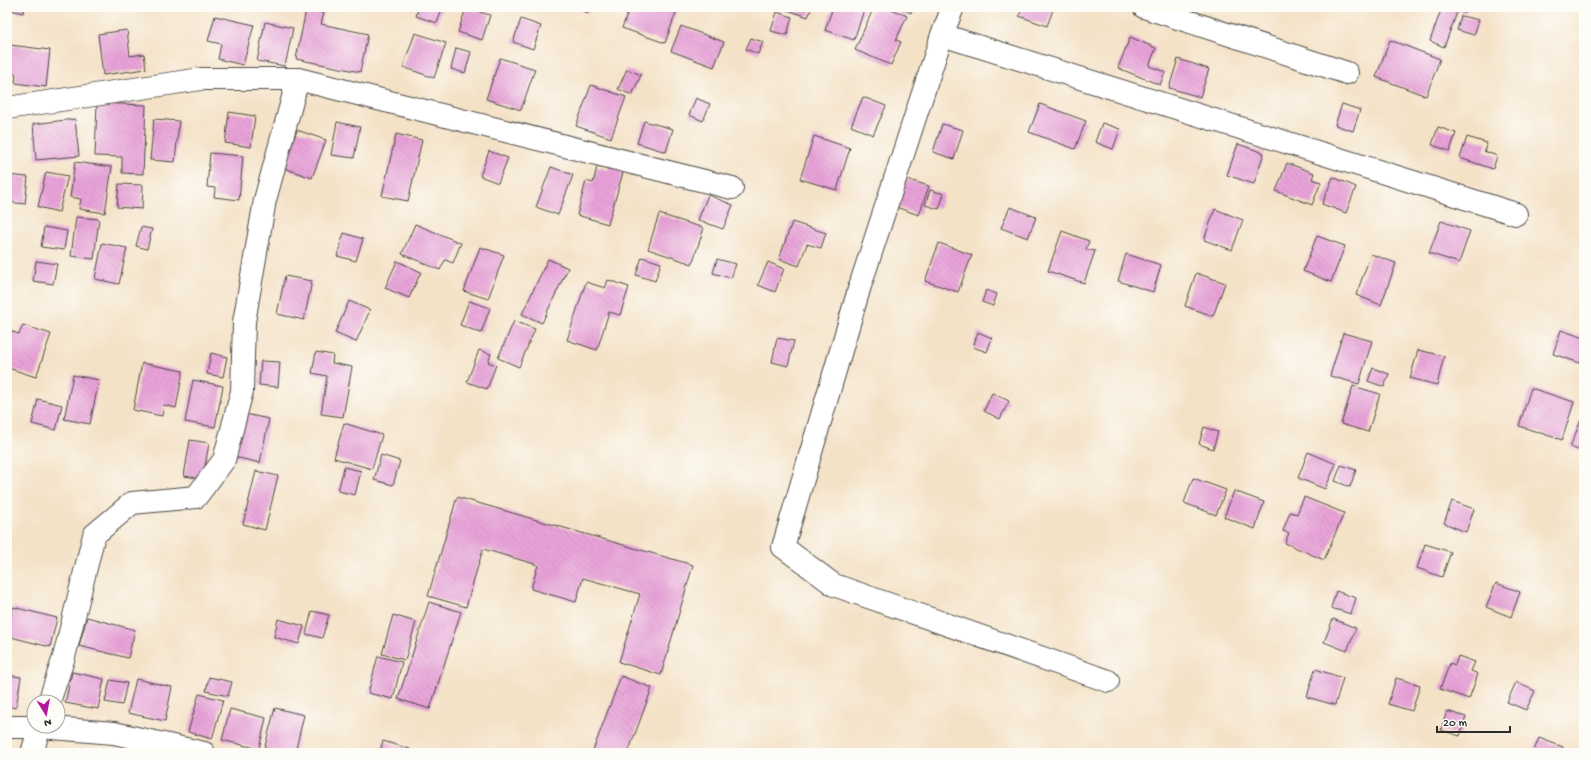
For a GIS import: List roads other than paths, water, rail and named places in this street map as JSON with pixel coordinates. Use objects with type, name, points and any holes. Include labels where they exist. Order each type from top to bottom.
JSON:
[{"type":"street","points":[[953,7],[942,35],[860,286],[783,547],[834,585],[1108,681]]},
{"type":"street","points":[[1144,7],[1347,73]]},
{"type":"street","points":[[942,35],[1516,214]]},
{"type":"street","points":[[7,108],[201,79],[298,79],[732,188]]},
{"type":"street","points":[[52,694],[64,657],[94,535],[132,503],[196,497],[224,460],[242,391],[244,322],[265,200],[298,79]]},
{"type":"street","points":[[7,727],[26,727]]},
{"type":"street","points":[[66,729],[114,733],[204,753]]},
{"type":"street","points":[[32,753],[38,734]]}]
